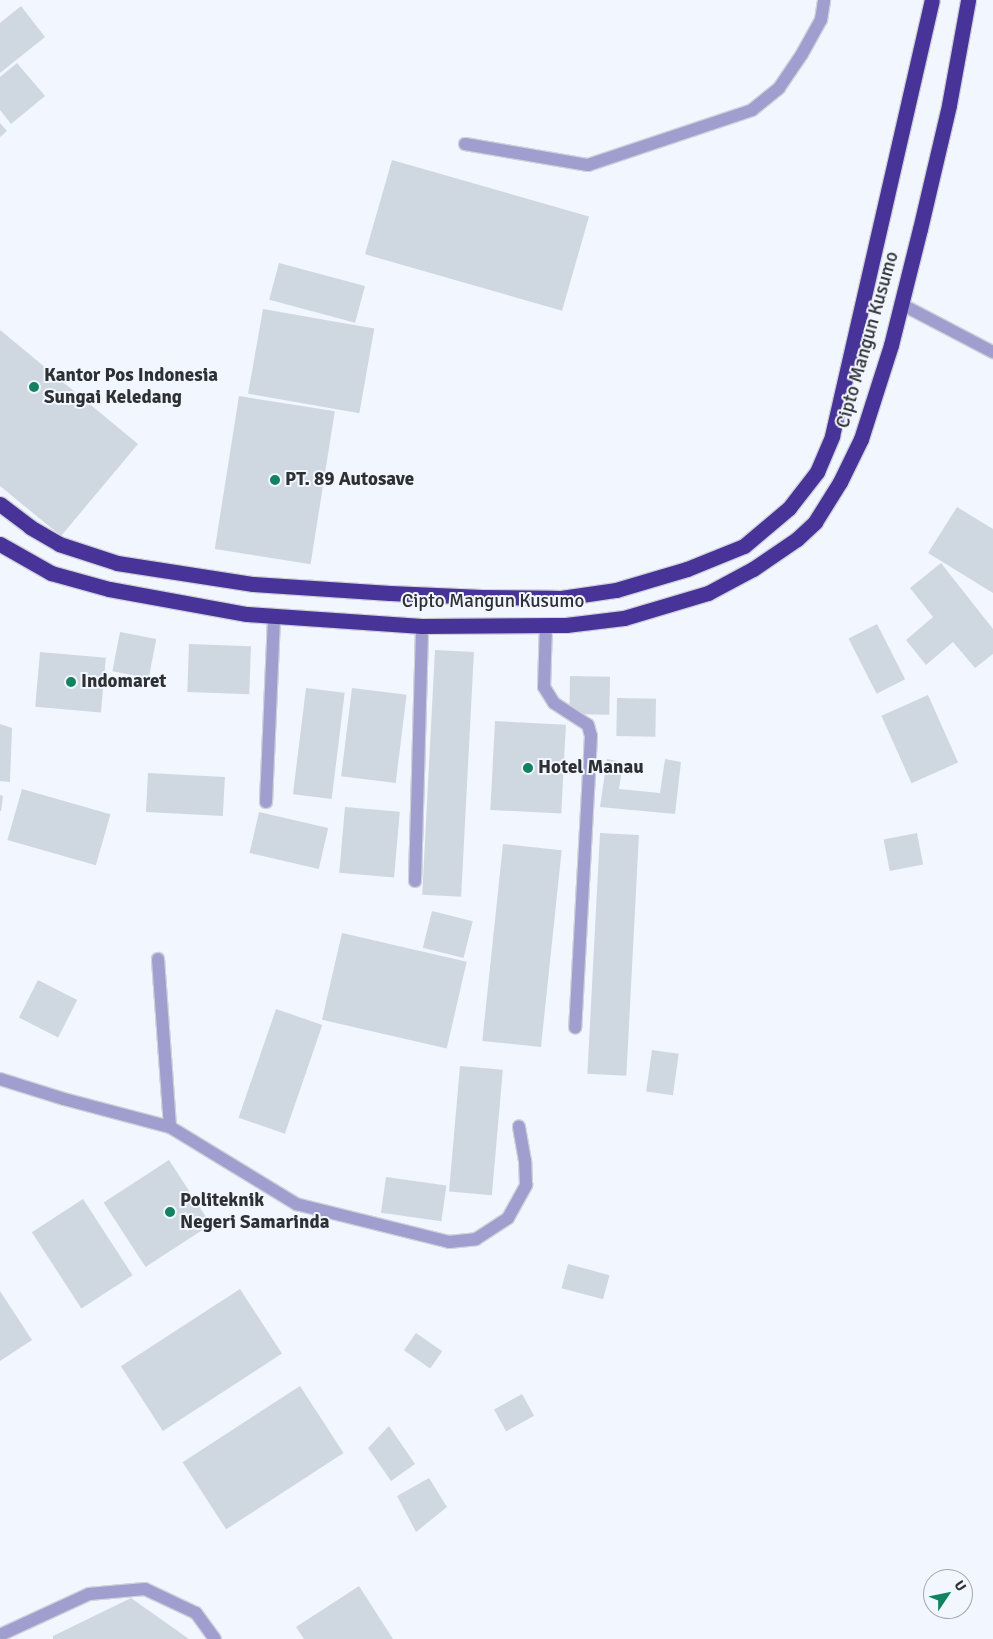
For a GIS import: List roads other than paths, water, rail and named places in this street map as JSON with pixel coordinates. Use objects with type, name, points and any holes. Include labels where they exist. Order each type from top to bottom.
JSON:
[{"type":"highway","name":"Cipto Mangun Kusumo","points":[[0,504],[30,527],[60,544],[117,563],[253,584],[390,593],[482,598],[561,598],[616,590],[687,569],[744,546],[789,508],[817,472],[832,436],[932,0]]},
{"type":"highway","name":"Cipto Mangun Kusumo","points":[[0,544],[51,573],[110,589],[247,614],[422,626],[546,625],[624,618],[708,593],[753,569],[797,539],[815,522],[840,482],[861,439],[891,345],[901,304],[949,104],[968,0]]},
{"type":"street","points":[[465,144],[588,165],[752,110],[779,88],[802,54],[821,20],[824,0]]},
{"type":"street","points":[[901,304],[993,352]]},
{"type":"street","points":[[266,802],[274,616]]},
{"type":"street","points":[[546,625],[544,687],[554,703],[588,725],[591,736],[575,1028]]},
{"type":"street","points":[[415,881],[422,626]]},
{"type":"street","points":[[158,959],[170,1127]]},
{"type":"street","points":[[0,1079],[64,1099],[170,1127],[296,1204],[449,1242],[476,1239],[508,1218],[526,1185],[525,1161],[519,1127]]},
{"type":"street","points":[[0,1635],[89,1594],[145,1589],[196,1613],[215,1639]]},
{"type":"place","name":"Kantor Pos Indonesia Sungai Keledang","points":[[34,387]]},
{"type":"place","name":"PT. 89 Autosave","points":[[275,480]]},
{"type":"place","name":"Indomaret","points":[[71,682]]},
{"type":"place","name":"Hotel Manau","points":[[528,768]]},
{"type":"place","name":"Politeknik Negeri Samarinda","points":[[170,1212]]}]
